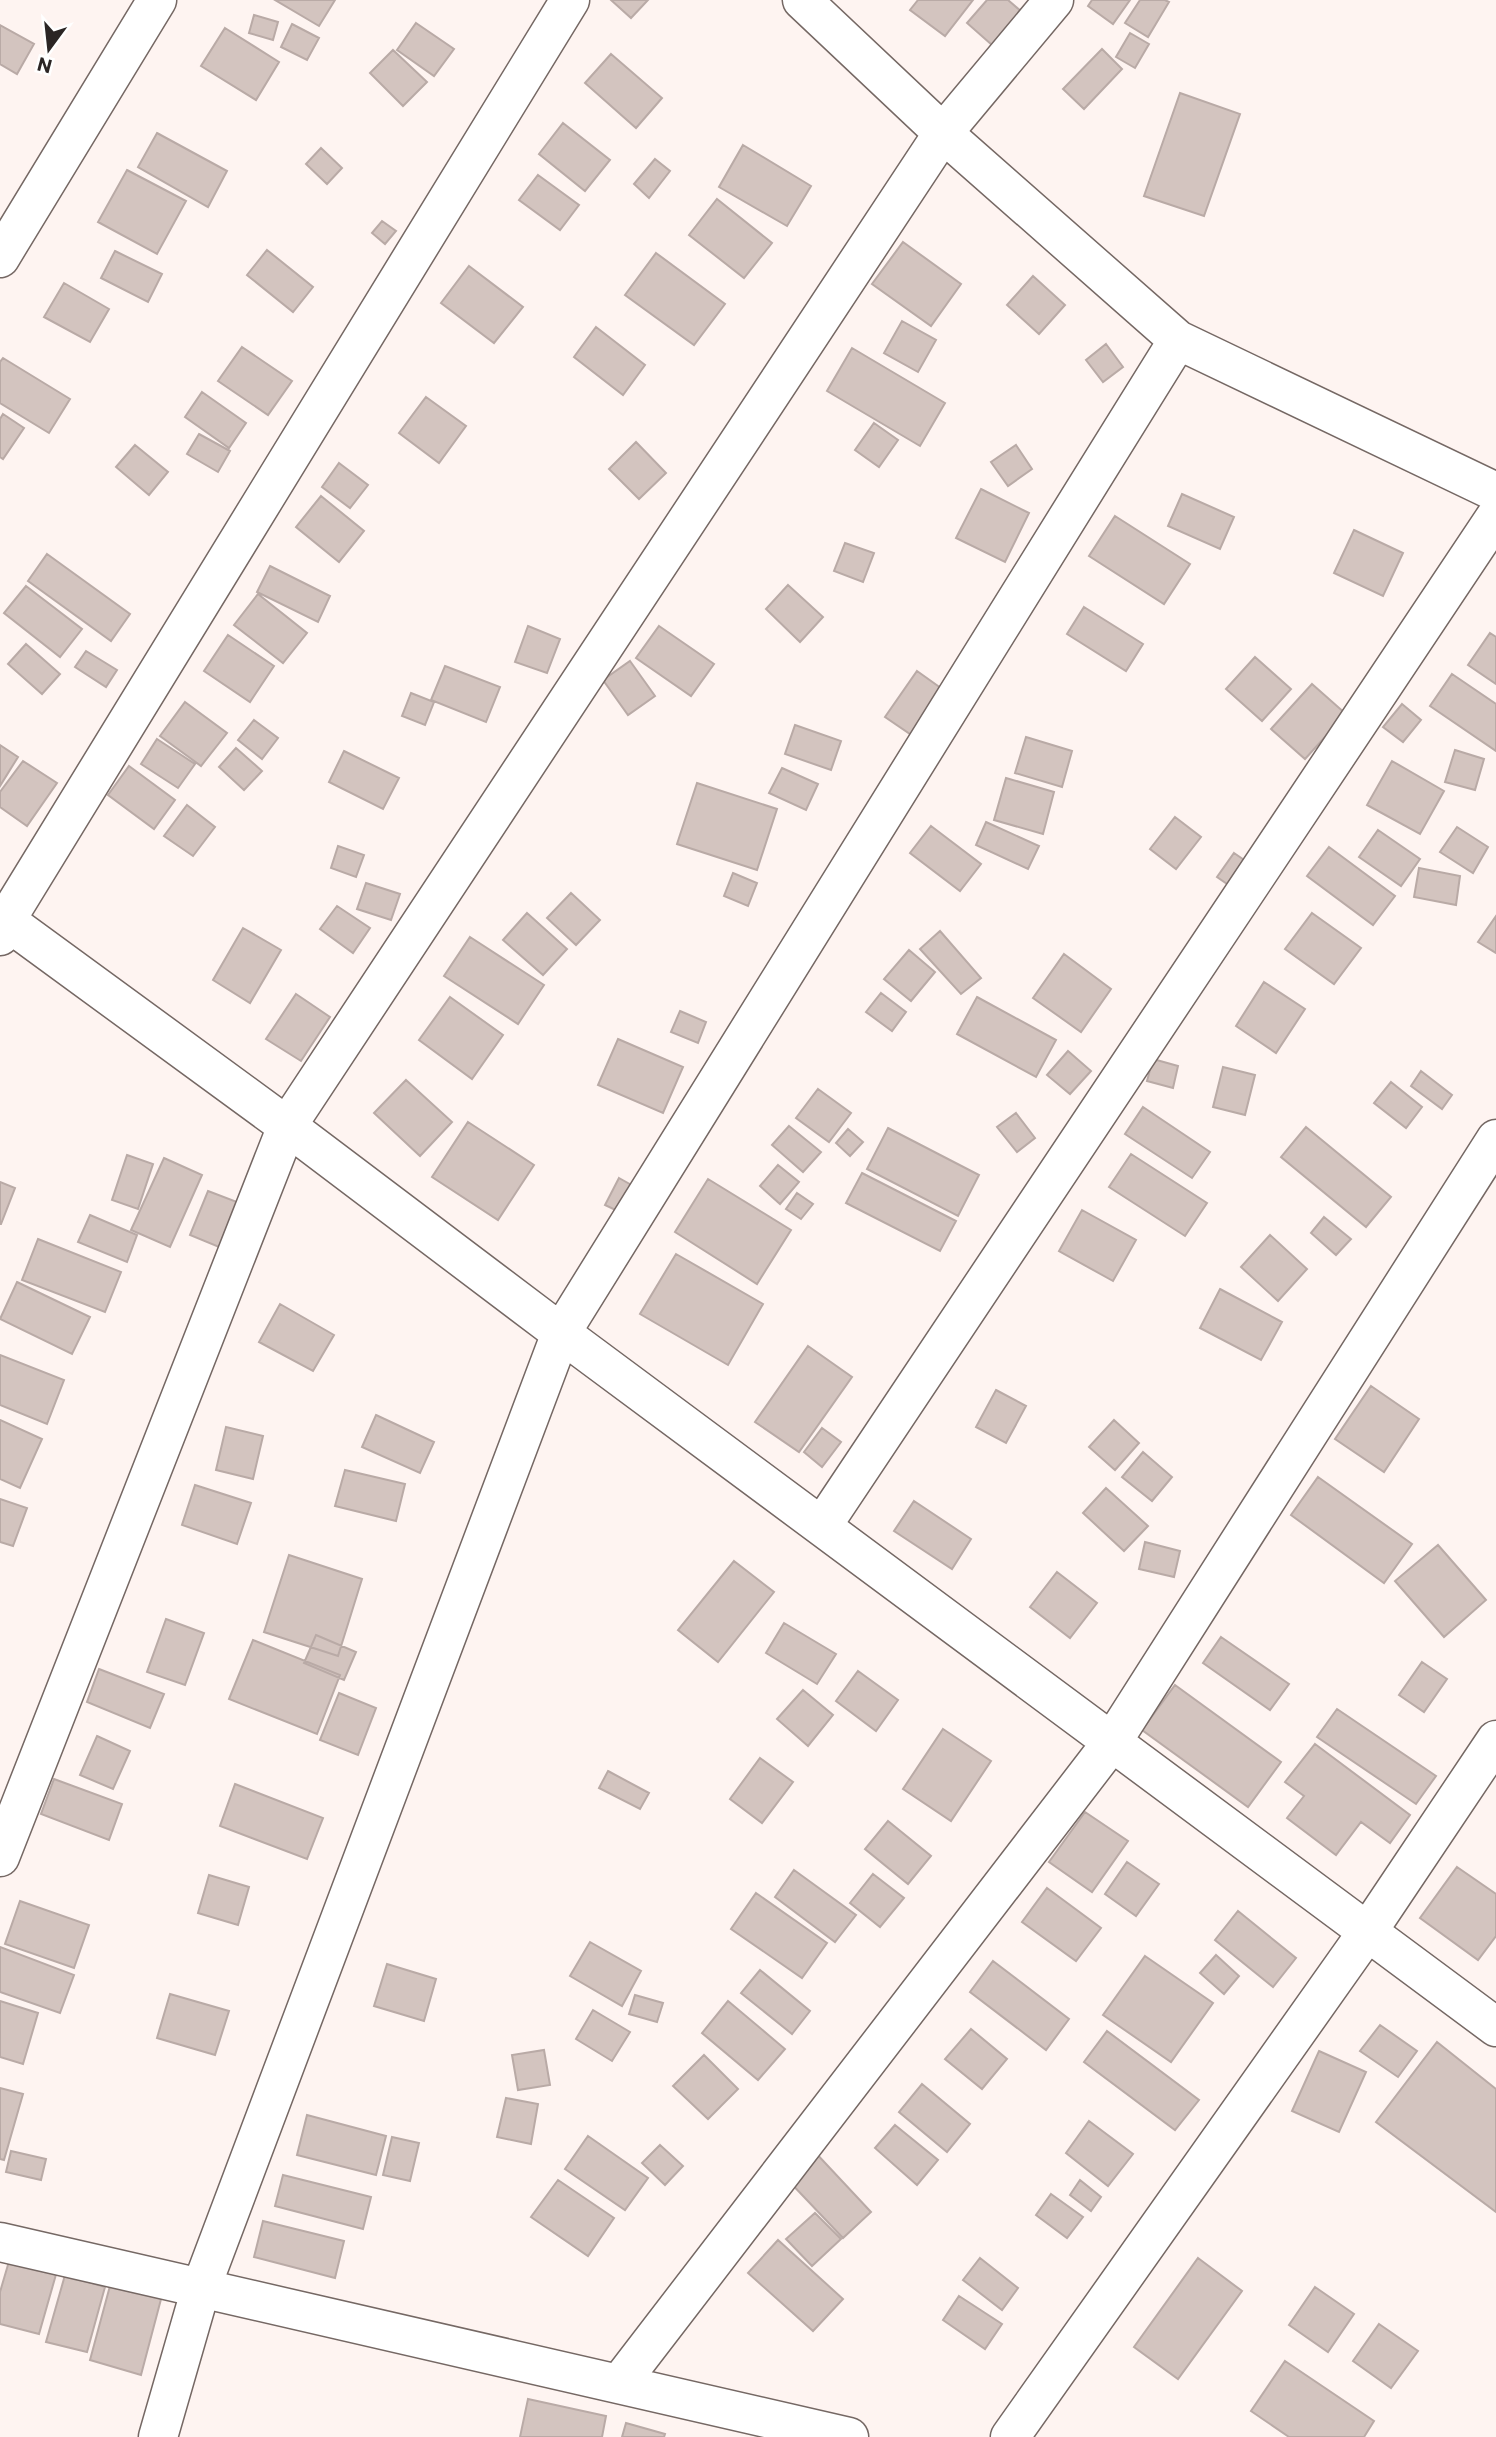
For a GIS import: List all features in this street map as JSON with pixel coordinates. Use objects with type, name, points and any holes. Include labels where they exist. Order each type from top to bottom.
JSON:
[{"type":"street","points":[[0,258],[157,0]]},
{"type":"street","points":[[570,0],[2,924],[287,1126],[561,1333],[1496,2027]]},
{"type":"street","points":[[802,0],[943,133],[1178,340],[1496,492]]},
{"type":"street","points":[[0,1857],[287,1126],[943,133],[1054,0]]},
{"type":"street","points":[[158,2437],[201,2288],[561,1333],[1178,340]]},
{"type":"street","points":[[822,1527],[1496,516]]},
{"type":"street","points":[[619,2384],[1112,1742],[1496,1139]]},
{"type":"street","points":[[1010,2437],[1367,1931],[1496,1740]]},
{"type":"street","points":[[0,2242],[849,2437]]},
{"type":"building","points":[[275,0],[335,0],[319,26]]},
{"type":"building","points":[[611,0],[648,0],[631,18]]},
{"type":"building","points":[[918,0],[973,0],[945,36],[910,10]]},
{"type":"building","points":[[987,0],[1008,0],[1029,18],[1000,52],[967,23]]},
{"type":"building","points":[[1092,0],[1130,0],[1113,24],[1088,6]]},
{"type":"building","points":[[1140,0],[1169,2],[1148,37],[1125,23]]},
{"type":"building","points":[[254,15],[278,22],[273,40],[249,33]]},
{"type":"building","points":[[416,23],[454,49],[434,76],[397,50]]},
{"type":"building","points":[[292,24],[319,38],[307,60],[281,47]]},
{"type":"building","points":[[0,25],[34,44],[17,74],[0,64]]},
{"type":"building","points":[[225,28],[279,62],[256,100],[201,66]]},
{"type":"building","points":[[1130,33],[1149,44],[1135,68],[1116,57]]},
{"type":"building","points":[[1102,49],[1122,69],[1084,109],[1063,89]]},
{"type":"building","points":[[393,50],[427,82],[403,106],[370,73]]},
{"type":"building","points":[[611,54],[662,98],[636,128],[585,83]]},
{"type":"building","points":[[1180,93],[1240,114],[1204,216],[1144,196]]},
{"type":"building","points":[[563,123],[610,160],[585,191],[539,154]]},
{"type":"building","points":[[157,133],[227,171],[208,207],[138,167]]},
{"type":"building","points":[[743,145],[811,186],[787,226],[719,187]]},
{"type":"building","points":[[321,148],[342,168],[327,184],[306,164]]},
{"type":"building","points":[[655,159],[670,171],[649,198],[634,184]]},
{"type":"building","points":[[127,170],[186,201],[157,254],[98,222]]},
{"type":"building","points":[[538,175],[579,205],[560,230],[519,200]]},
{"type":"building","points":[[717,199],[772,243],[744,278],[689,235]]},
{"type":"building","points":[[382,221],[396,231],[385,244],[372,233]]},
{"type":"building","points":[[903,242],[961,284],[931,326],[872,284]]},
{"type":"building","points":[[267,250],[313,287],[293,312],[247,275]]},
{"type":"building","points":[[115,251],[162,274],[148,302],[101,278]]},
{"type":"building","points":[[656,253],[725,304],[694,345],[625,295]]},
{"type":"building","points":[[469,266],[523,307],[494,343],[441,303]]},
{"type":"building","points":[[1033,276],[1065,305],[1039,334],[1007,305]]},
{"type":"building","points":[[64,283],[109,309],[90,342],[44,317]]},
{"type":"building","points":[[902,321],[936,340],[918,372],[884,353]]},
{"type":"building","points":[[596,327],[645,365],[623,395],[574,357]]},
{"type":"building","points":[[1106,344],[1123,367],[1103,382],[1086,360]]},
{"type":"building","points":[[242,347],[292,381],[268,415],[218,381]]},
{"type":"building","points":[[852,348],[945,403],[920,446],[827,391]]},
{"type":"building","points":[[3,358],[70,399],[49,433],[0,403],[0,362]]},
{"type":"building","points":[[202,392],[246,423],[229,448],[185,417]]},
{"type":"building","points":[[426,397],[466,426],[439,463],[399,433]]},
{"type":"building","points":[[3,414],[24,428],[3,459],[0,457],[0,419]]},
{"type":"building","points":[[874,423],[898,440],[879,467],[855,450]]},
{"type":"building","points":[[199,434],[230,451],[218,472],[187,454]]},
{"type":"building","points":[[636,442],[666,473],[639,499],[609,469]]},
{"type":"building","points":[[135,445],[168,472],[149,495],[116,467]]},
{"type":"building","points":[[1016,445],[1032,469],[1008,486],[991,462]]},
{"type":"building","points":[[339,463],[368,485],[350,508],[322,487]]},
{"type":"building","points":[[981,489],[1029,513],[1005,562],[956,538]]},
{"type":"building","points":[[1182,494],[1234,517],[1220,549],[1168,526]]},
{"type":"building","points":[[321,496],[364,531],[339,562],[296,527]]},
{"type":"building","points":[[1115,516],[1190,564],[1164,604],[1089,556]]},
{"type":"building","points":[[1354,530],[1403,553],[1383,596],[1334,573]]},
{"type":"building","points":[[845,543],[874,553],[863,582],[834,571]]},
{"type":"building","points":[[47,554],[130,614],[111,641],[28,581]]},
{"type":"building","points":[[270,566],[330,596],[318,622],[257,592]]},
{"type":"building","points":[[788,585],[823,617],[800,642],[766,609]]},
{"type":"building","points":[[26,586],[82,629],[60,657],[4,613]]},
{"type":"building","points":[[258,594],[307,633],[283,663],[234,625]]},
{"type":"building","points":[[1084,607],[1143,644],[1126,671],[1067,634]]},
{"type":"building","points":[[528,626],[560,639],[547,673],[515,662]]},
{"type":"building","points":[[659,626],[714,664],[691,696],[636,658]]},
{"type":"building","points":[[1490,633],[1496,637],[1496,684],[1468,665]]},
{"type":"building","points":[[228,635],[274,666],[250,702],[204,671]]},
{"type":"building","points":[[26,644],[60,674],[42,694],[8,664]]},
{"type":"building","points":[[86,651],[117,670],[106,687],[75,667]]},
{"type":"building","points":[[1255,657],[1291,689],[1262,721],[1226,689]]},
{"type":"building","points":[[630,661],[655,696],[628,715],[603,680]]},
{"type":"building","points":[[445,666],[500,687],[486,722],[431,700]]},
{"type":"building","points":[[917,671],[945,691],[913,736],[885,717]]},
{"type":"building","points":[[1452,674],[1496,704],[1496,751],[1430,706]]},
{"type":"building","points":[[1312,684],[1346,714],[1305,759],[1271,729]]},
{"type":"building","points":[[411,693],[434,702],[425,725],[402,716]]},
{"type":"building","points":[[185,702],[227,733],[201,766],[160,736]]},
{"type":"building","points":[[1402,704],[1421,720],[1403,742],[1383,727]]},
{"type":"building","points":[[254,720],[278,738],[262,759],[238,740]]},
{"type":"building","points":[[795,725],[841,741],[831,770],[785,754]]},
{"type":"building","points":[[1026,737],[1072,751],[1062,787],[1015,773]]},
{"type":"building","points":[[157,739],[195,764],[178,788],[141,764]]},
{"type":"building","points":[[0,745],[18,757],[0,786]]},
{"type":"building","points":[[236,748],[262,771],[244,790],[219,767]]},
{"type":"building","points":[[1455,750],[1484,759],[1475,790],[1445,782]]},
{"type":"building","points":[[344,751],[399,778],[383,809],[329,782]]},
{"type":"building","points":[[23,761],[57,783],[27,826],[0,807],[0,792]]},
{"type":"building","points":[[1392,761],[1444,791],[1420,834],[1367,805]]},
{"type":"building","points":[[129,766],[175,800],[154,829],[108,795]]},
{"type":"building","points":[[782,768],[818,784],[806,810],[769,793]]},
{"type":"building","points":[[1006,778],[1054,792],[1043,834],[994,820]]},
{"type":"building","points":[[697,783],[777,809],[757,870],[677,844]]},
{"type":"building","points":[[187,805],[215,827],[193,856],[164,836]]},
{"type":"building","points":[[1175,817],[1201,837],[1176,869],[1150,849]]},
{"type":"building","points":[[986,822],[1039,846],[1028,869],[976,845]]},
{"type":"building","points":[[931,826],[981,864],[960,891],[910,853]]},
{"type":"building","points":[[1457,827],[1488,847],[1473,873],[1440,852]]},
{"type":"building","points":[[1378,830],[1420,859],[1401,886],[1359,857]]},
{"type":"building","points":[[338,846],[364,855],[356,877],[331,868]]},
{"type":"building","points":[[1329,847],[1395,896],[1373,925],[1307,876]]},
{"type":"building","points":[[1234,853],[1250,864],[1233,888],[1217,877]]},
{"type":"building","points":[[1419,868],[1460,876],[1456,905],[1414,897]]},
{"type":"building","points":[[733,873],[757,883],[748,906],[724,896]]},
{"type":"building","points":[[366,883],[400,894],[391,920],[357,909]]},
{"type":"building","points":[[571,893],[600,920],[576,945],[547,918]]},
{"type":"building","points":[[337,906],[370,928],[353,953],[320,929]]},
{"type":"building","points":[[527,913],[567,949],[543,975],[503,940]]},
{"type":"building","points":[[1312,913],[1361,948],[1334,984],[1285,949]]},
{"type":"building","points":[[1496,916],[1496,953],[1478,942]]},
{"type":"building","points":[[243,928],[281,950],[250,1003],[213,980]]},
{"type":"building","points":[[940,931],[981,978],[961,994],[920,949]]},
{"type":"building","points":[[470,937],[544,985],[518,1024],[444,976]]},
{"type":"building","points":[[909,950],[935,972],[911,1001],[884,979]]},
{"type":"building","points":[[1064,954],[1111,989],[1081,1032],[1033,998]]},
{"type":"building","points":[[1264,982],[1305,1009],[1276,1053],[1236,1026]]},
{"type":"building","points":[[881,993],[906,1012],[892,1031],[866,1012]]},
{"type":"building","points":[[296,994],[330,1017],[301,1061],[266,1039]]},
{"type":"building","points":[[450,997],[503,1035],[472,1079],[419,1040]]},
{"type":"building","points":[[977,997],[1056,1040],[1036,1077],[957,1034]]},
{"type":"building","points":[[680,1011],[706,1022],[698,1043],[671,1032]]},
{"type":"building","points":[[618,1039],[683,1067],[663,1113],[598,1085]]},
{"type":"building","points":[[1068,1051],[1091,1071],[1070,1094],[1047,1075]]},
{"type":"building","points":[[1153,1059],[1178,1066],[1173,1088],[1147,1081]]},
{"type":"building","points":[[1223,1067],[1255,1075],[1245,1115],[1213,1107]]},
{"type":"building","points":[[1421,1071],[1452,1095],[1442,1109],[1411,1086]]},
{"type":"building","points":[[406,1080],[452,1122],[420,1156],[374,1113]]},
{"type":"building","points":[[1391,1082],[1422,1107],[1406,1128],[1374,1103]]},
{"type":"building","points":[[818,1089],[851,1113],[829,1142],[796,1118]]},
{"type":"building","points":[[1143,1107],[1210,1152],[1192,1178],[1125,1134]]},
{"type":"building","points":[[1016,1113],[1035,1138],[1017,1152],[997,1127]]},
{"type":"building","points":[[468,1122],[534,1165],[498,1220],[432,1177]]},
{"type":"building","points":[[789,1126],[821,1152],[803,1172],[772,1145]]},
{"type":"building","points":[[1306,1127],[1391,1197],[1366,1227],[1281,1157]]},
{"type":"building","points":[[888,1128],[979,1175],[958,1216],[867,1169]]},
{"type":"building","points":[[848,1129],[863,1142],[850,1156],[836,1143]]},
{"type":"building","points":[[1131,1154],[1207,1203],[1185,1236],[1109,1187]]},
{"type":"building","points":[[127,1155],[153,1164],[138,1209],[112,1200]]},
{"type":"building","points":[[164,1158],[202,1175],[170,1247],[131,1230]]},
{"type":"building","points":[[778,1165],[799,1182],[780,1204],[760,1186]]},
{"type":"building","points":[[862,1173],[956,1221],[940,1251],[846,1203]]},
{"type":"building","points":[[619,1178],[642,1191],[628,1216],[605,1205]]},
{"type":"building","points":[[708,1179],[791,1230],[757,1284],[675,1232]]},
{"type":"building","points":[[0,1182],[15,1188],[1,1224],[0,1224]]},
{"type":"building","points":[[208,1191],[237,1202],[219,1247],[190,1235]]},
{"type":"building","points":[[797,1193],[813,1204],[801,1219],[786,1209]]},
{"type":"building","points":[[1082,1210],[1136,1240],[1113,1281],[1059,1251]]},
{"type":"building","points":[[90,1215],[137,1235],[127,1262],[78,1242]]},
{"type":"building","points":[[1324,1217],[1351,1239],[1336,1255],[1311,1233]]},
{"type":"building","points":[[1270,1235],[1307,1269],[1278,1301],[1241,1267]]},
{"type":"building","points":[[38,1239],[121,1272],[105,1312],[22,1280]]},
{"type":"building","points":[[676,1254],[763,1304],[728,1365],[640,1314]]},
{"type":"building","points":[[17,1282],[90,1317],[72,1354],[0,1319]]},
{"type":"building","points":[[1220,1289],[1282,1322],[1261,1360],[1200,1328]]},
{"type":"building","points":[[280,1304],[334,1335],[313,1371],[259,1342]]},
{"type":"building","points":[[808,1346],[852,1377],[799,1452],[755,1422]]},
{"type":"building","points":[[0,1355],[64,1380],[47,1424],[0,1405]]},
{"type":"building","points":[[1371,1386],[1419,1419],[1384,1472],[1335,1439]]},
{"type":"building","points":[[996,1390],[1026,1406],[1006,1443],[976,1427]]},
{"type":"building","points":[[376,1415],[434,1442],[420,1473],[362,1447]]},
{"type":"building","points":[[0,1420],[42,1439],[20,1488],[0,1479]]},
{"type":"building","points":[[1114,1420],[1139,1443],[1115,1470],[1089,1447]]},
{"type":"building","points":[[226,1427],[263,1436],[253,1479],[216,1470]]},
{"type":"building","points":[[822,1428],[841,1442],[822,1467],[804,1452]]},
{"type":"building","points":[[1143,1452],[1172,1477],[1152,1501],[1122,1477]]},
{"type":"building","points":[[345,1470],[405,1484],[396,1521],[335,1506]]},
{"type":"building","points":[[1318,1477],[1412,1544],[1384,1583],[1291,1515]]},
{"type":"building","points":[[195,1485],[251,1503],[237,1544],[182,1525]]},
{"type":"building","points":[[1106,1488],[1148,1526],[1124,1551],[1083,1513]]},
{"type":"building","points":[[0,1499],[27,1508],[13,1546],[0,1542]]},
{"type":"building","points":[[914,1501],[971,1539],[952,1569],[894,1531]]},
{"type":"building","points":[[1145,1542],[1180,1551],[1174,1577],[1139,1569]]},
{"type":"building","points":[[1438,1545],[1486,1600],[1444,1637],[1395,1581]]},
{"type":"building","points":[[289,1555],[362,1579],[338,1656],[264,1632]]},
{"type":"building","points":[[734,1561],[774,1592],[718,1662],[678,1630]]},
{"type":"building","points":[[1057,1572],[1097,1603],[1070,1638],[1030,1607]]},
{"type":"building","points":[[166,1619],[204,1633],[185,1685],[147,1672]]},
{"type":"building","points":[[784,1623],[836,1654],[817,1684],[766,1653]]},
{"type":"building","points":[[316,1635],[356,1652],[344,1680],[304,1663]]},
{"type":"building","points":[[1221,1637],[1289,1684],[1270,1710],[1203,1663]]},
{"type":"building","points":[[253,1640],[340,1675],[317,1734],[229,1699]]},
{"type":"building","points":[[1422,1662],[1447,1679],[1424,1712],[1399,1695]]},
{"type":"building","points":[[99,1669],[164,1694],[150,1728],[87,1702]]},
{"type":"building","points":[[858,1671],[898,1700],[876,1731],[836,1701]]},
{"type":"building","points":[[1175,1685],[1281,1762],[1248,1807],[1142,1730]]},
{"type":"building","points":[[803,1690],[833,1715],[808,1746],[777,1719]]},
{"type":"building","points":[[339,1693],[376,1708],[358,1755],[320,1740]]},
{"type":"building","points":[[1337,1709],[1436,1776],[1416,1804],[1317,1737]]},
{"type":"building","points":[[943,1729],[991,1761],[951,1821],[903,1789]]},
{"type":"building","points":[[97,1736],[130,1751],[113,1789],[80,1775]]},
{"type":"building","points":[[1315,1744],[1410,1815],[1390,1843],[1361,1822],[1336,1855],[1287,1818],[1304,1796],[1285,1782]]},
{"type":"building","points":[[760,1758],[793,1782],[762,1823],[730,1799]]},
{"type":"building","points":[[608,1771],[649,1793],[640,1809],[599,1788]]},
{"type":"building","points":[[54,1779],[122,1804],[109,1840],[41,1814]]},
{"type":"building","points":[[235,1784],[323,1818],[307,1859],[220,1826]]},
{"type":"building","points":[[1085,1812],[1128,1841],[1092,1892],[1049,1862]]},
{"type":"building","points":[[888,1821],[931,1856],[908,1884],[865,1849]]},
{"type":"building","points":[[1127,1862],[1159,1884],[1136,1916],[1105,1894]]},
{"type":"building","points":[[1457,1867],[1496,1894],[1496,1936],[1478,1960],[1420,1918]]},
{"type":"building","points":[[794,1870],[856,1915],[835,1942],[775,1897]]},
{"type":"building","points":[[873,1874],[904,1898],[880,1927],[850,1903]]},
{"type":"building","points":[[209,1875],[249,1887],[238,1925],[198,1913]]},
{"type":"building","points":[[1047,1888],[1101,1928],[1076,1961],[1022,1922]]},
{"type":"building","points":[[756,1893],[827,1943],[802,1978],[731,1929]]},
{"type":"building","points":[[20,1901],[89,1925],[74,1968],[5,1944]]},
{"type":"building","points":[[1238,1911],[1296,1958],[1273,1987],[1215,1940]]},
{"type":"building","points":[[590,1942],[641,1971],[622,2006],[570,1976]]},
{"type":"building","points":[[0,1947],[74,1975],[60,2013],[0,1992]]},
{"type":"building","points":[[1216,1955],[1239,1976],[1224,1994],[1200,1973]]},
{"type":"building","points":[[1145,1956],[1213,2003],[1171,2062],[1103,2015]]},
{"type":"building","points":[[993,1961],[1069,2019],[1046,2050],[970,1992]]},
{"type":"building","points":[[387,1964],[436,1979],[424,2021],[374,2006]]},
{"type":"building","points":[[760,1970],[810,2011],[792,2034],[741,1993]]},
{"type":"building","points":[[170,1994],[229,2011],[215,2055],[157,2038]]},
{"type":"building","points":[[635,1995],[663,2003],[657,2022],[629,2014]]},
{"type":"building","points":[[0,2001],[38,2013],[23,2064],[0,2057]]},
{"type":"building","points":[[728,2001],[785,2049],[758,2080],[702,2033]]},
{"type":"building","points":[[593,2010],[630,2032],[612,2061],[576,2039]]},
{"type":"building","points":[[1380,2025],[1417,2051],[1398,2077],[1360,2051]]},
{"type":"building","points":[[971,2029],[1007,2059],[982,2089],[945,2059]]},
{"type":"building","points":[[1107,2031],[1199,2100],[1175,2130],[1084,2062]]},
{"type":"building","points":[[1437,2042],[1496,2089],[1496,2212],[1376,2122]]},
{"type":"building","points":[[544,2050],[550,2085],[518,2090],[512,2055]]},
{"type":"building","points":[[1319,2051],[1366,2072],[1339,2132],[1292,2111]]},
{"type":"building","points":[[704,2055],[738,2089],[708,2119],[673,2086]]},
{"type":"building","points":[[922,2084],[970,2124],[947,2152],[899,2112]]},
{"type":"building","points":[[0,2088],[23,2094],[4,2160],[0,2159]]},
{"type":"building","points":[[506,2098],[538,2104],[531,2144],[497,2137]]},
{"type":"building","points":[[307,2115],[386,2136],[376,2175],[297,2155]]},
{"type":"building","points":[[1089,2121],[1133,2154],[1108,2186],[1066,2153]]},
{"type":"building","points":[[895,2125],[938,2160],[917,2185],[875,2148]]},
{"type":"building","points":[[588,2136],[648,2178],[625,2210],[565,2169]]},
{"type":"building","points":[[392,2137],[419,2143],[410,2181],[383,2175]]},
{"type":"building","points":[[660,2145],[683,2166],[665,2185],[642,2163]]},
{"type":"building","points":[[813,2150],[871,2212],[843,2238],[785,2177]]},
{"type":"building","points":[[11,2151],[46,2159],[41,2180],[6,2172]]},
{"type":"building","points":[[283,2175],[371,2197],[363,2229],[275,2206]]},
{"type":"building","points":[[558,2180],[614,2218],[588,2256],[531,2217]]},
{"type":"building","points":[[1080,2180],[1101,2197],[1091,2211],[1070,2195]]},
{"type":"building","points":[[1051,2194],[1083,2217],[1067,2238],[1036,2215]]},
{"type":"building","points":[[815,2213],[841,2239],[812,2266],[786,2239]]},
{"type":"building","points":[[263,2221],[344,2241],[335,2278],[254,2257]]},
{"type":"building","points":[[778,2240],[843,2299],[813,2331],[748,2273]]},
{"type":"building","points":[[10,2258],[57,2271],[39,2334],[0,2324],[0,2292]]},
{"type":"building","points":[[980,2258],[1018,2288],[1002,2310],[963,2280]]},
{"type":"building","points":[[1198,2258],[1242,2291],[1178,2379],[1134,2347]]},
{"type":"building","points":[[114,2271],[165,2284],[141,2375],[90,2360]]},
{"type":"building","points":[[65,2275],[105,2287],[87,2352],[46,2342]]},
{"type":"building","points":[[1315,2287],[1354,2314],[1328,2352],[1289,2325]]},
{"type":"building","points":[[959,2296],[1002,2324],[985,2349],[943,2320]]},
{"type":"building","points":[[1379,2324],[1418,2351],[1391,2388],[1353,2361]]},
{"type":"building","points":[[1285,2361],[1374,2421],[1364,2437],[1289,2437],[1251,2411]]},
{"type":"building","points":[[528,2399],[606,2416],[602,2437],[520,2437]]},
{"type":"building","points":[[626,2423],[665,2434],[664,2437],[622,2437]]}]
